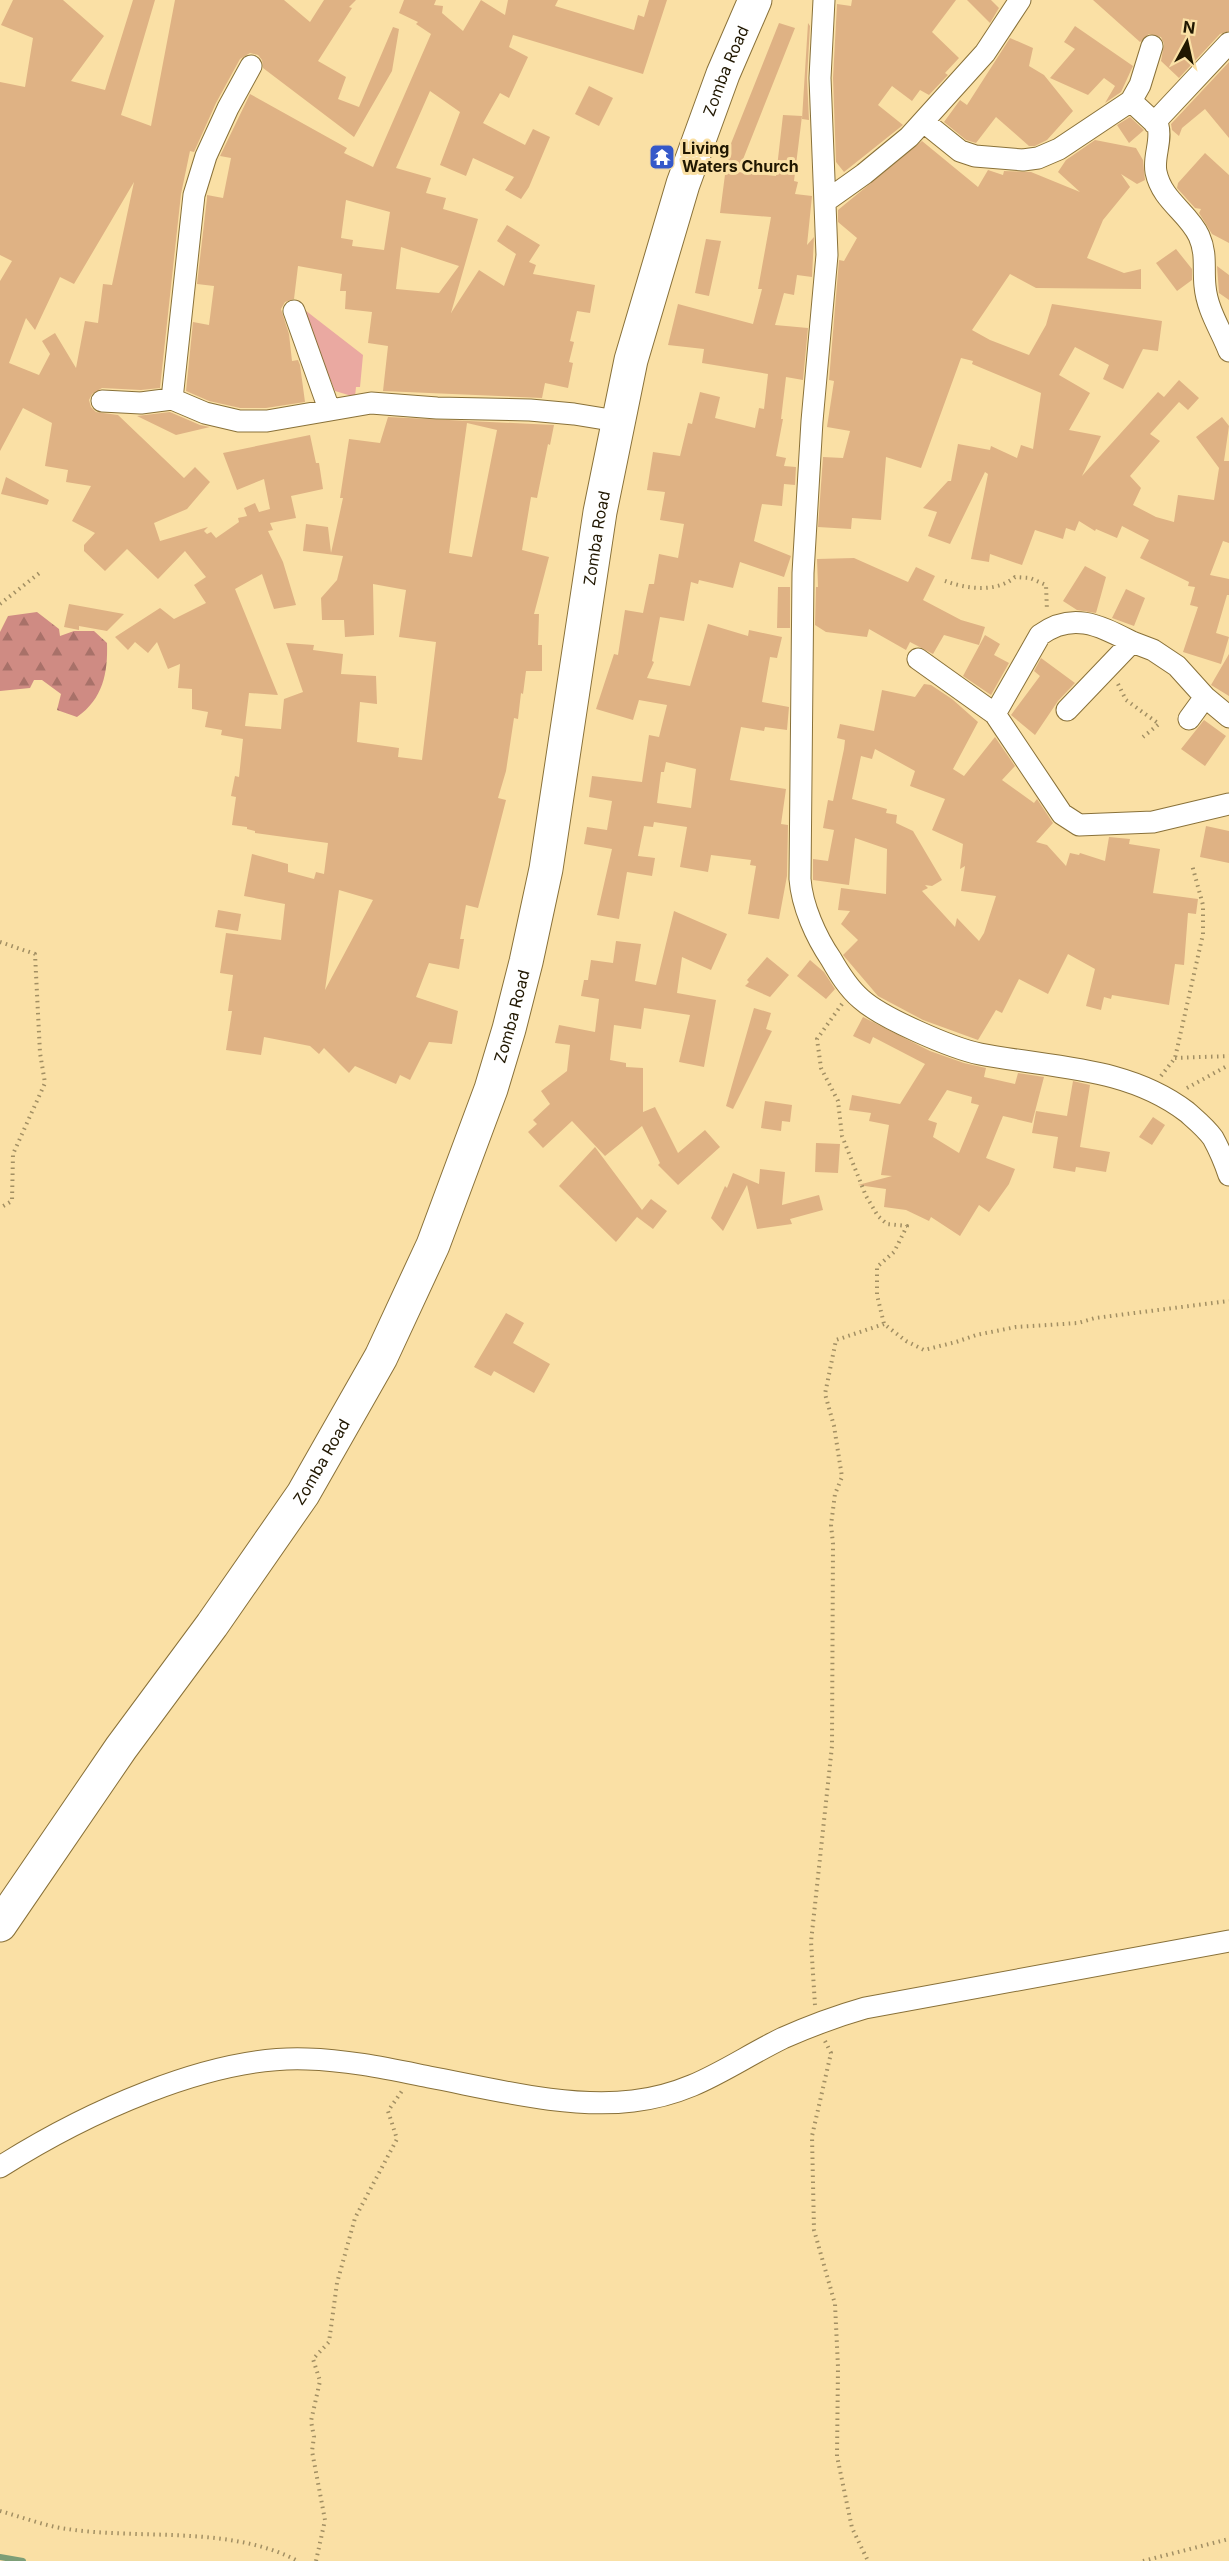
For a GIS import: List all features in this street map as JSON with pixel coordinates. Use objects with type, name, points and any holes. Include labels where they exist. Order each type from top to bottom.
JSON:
[{"type":"highway","name":"Zomba Road","points":[[0,1925],[121,1748],[303,1494],[381,1358],[433,1245],[491,1089],[526,962],[546,869],[600,512],[617,421],[634,350],[683,184],[723,74],[754,0]]},
{"type":"street","points":[[824,0],[820,78],[826,201],[826,278],[812,421],[803,573],[800,879],[810,917],[826,952],[852,990],[870,1007],[954,1047],[980,1054],[1073,1067],[1139,1085],[1165,1097],[1203,1126],[1213,1138],[1229,1175]]},
{"type":"street","points":[[826,201],[887,156],[924,122],[985,52],[1020,0]]},
{"type":"street","points":[[1154,123],[1229,43]]},
{"type":"street","points":[[924,122],[960,151],[975,156],[1023,160],[1038,158],[1059,149],[1131,100],[1140,85],[1152,46]]},
{"type":"street","points":[[172,399],[194,195],[206,156],[251,66]]},
{"type":"street","points":[[1131,100],[1159,131],[1155,161],[1156,173],[1174,207],[1188,217],[1199,237],[1206,260],[1205,287],[1212,315],[1229,351]]},
{"type":"street","points":[[294,311],[329,409]]},
{"type":"street","points":[[102,401],[141,403],[172,399],[205,413],[239,421],[267,421],[363,404],[385,404],[437,408],[530,410],[617,421]]},
{"type":"street","points":[[995,714],[1040,635],[1064,625],[1088,622],[1153,650],[1177,666],[1204,697],[1229,717]]},
{"type":"street","points":[[1067,710],[1132,642]]},
{"type":"street","points":[[918,659],[995,714],[1062,814],[1079,825],[1153,822],[1229,804]]},
{"type":"street","points":[[1189,719],[1204,697]]},
{"type":"street","points":[[0,2167],[111,2109],[207,2071],[236,2064],[305,2058],[343,2061],[550,2098],[589,2102],[631,2101],[681,2091],[712,2078],[816,2023],[865,2008],[1229,1941]]},
{"type":"path","points":[[0,604],[42,571]]},
{"type":"path","points":[[945,581],[960,586],[988,587],[1006,584],[1015,577],[1030,578],[1046,585],[1047,610],[1040,635]]},
{"type":"path","points":[[1126,700],[1159,724],[1143,737]]},
{"type":"path","points":[[1139,1085],[1161,1077],[1175,1058],[1203,934],[1203,905],[1192,864]]},
{"type":"path","points":[[0,942],[35,954],[40,1053],[45,1083],[13,1154],[12,1201],[0,1208]]},
{"type":"path","points":[[852,990],[817,1039],[821,1068],[838,1101],[843,1136],[866,1196],[878,1216],[887,1224],[907,1226],[894,1252],[877,1267],[877,1295],[884,1324],[906,1341],[924,1350],[976,1335],[1016,1327],[1078,1323],[1095,1318],[1229,1301]]},
{"type":"path","points":[[1175,1058],[1229,1056]]},
{"type":"path","points":[[1180,1092],[1229,1065]]},
{"type":"path","points":[[868,2561],[852,2528],[837,2456],[838,2367],[835,2304],[814,2230],[812,2136],[831,2053],[816,2023],[811,1942],[832,1746],[833,1544],[831,1525],[835,1494],[842,1477],[834,1426],[825,1394],[836,1340],[884,1324]]},
{"type":"path","points":[[316,2561],[325,2520],[312,2451],[314,2437],[311,2421],[320,2380],[314,2359],[329,2342],[337,2283],[356,2218],[397,2139],[388,2111],[415,2074]]},
{"type":"path","points":[[0,2511],[65,2529],[200,2536],[277,2550],[298,2561]]},
{"type":"path","points":[[1143,2561],[1229,2539]]},
{"type":"green space","points":[[37,612],[59,629],[60,636],[74,631],[94,631],[107,643],[105,675],[98,694],[86,710],[77,717],[57,710],[61,694],[42,680],[34,680],[30,688],[0,691],[0,632],[8,616]]},
{"type":"shaded area","points":[[301,307],[363,355],[360,387],[356,387],[355,397],[335,391]]},
{"type":"building","points":[[13,0],[63,0],[104,36],[71,81],[105,90],[133,0],[155,0],[121,115],[151,126],[175,0],[284,0],[310,22],[324,0],[356,0],[349,7],[352,8],[318,61],[346,77],[338,99],[359,107],[393,27],[399,29],[392,71],[354,137],[263,68],[262,60],[258,55],[250,53],[240,59],[216,103],[194,152],[190,151],[181,194],[160,388],[141,390],[102,388],[92,394],[89,400],[96,412],[118,415],[184,478],[195,467],[210,482],[187,509],[154,523],[160,541],[208,527],[204,531],[207,534],[211,532],[216,538],[239,522],[238,518],[247,516],[244,508],[255,503],[259,512],[270,509],[264,479],[237,490],[223,453],[310,435],[316,463],[319,463],[323,489],[291,496],[296,518],[270,523],[273,530],[268,531],[283,562],[296,605],[274,609],[262,574],[235,589],[278,695],[249,693],[245,726],[281,729],[284,699],[303,692],[286,643],[314,645],[313,650],[343,654],[341,674],[376,676],[377,704],[360,702],[357,742],[399,748],[398,757],[422,760],[436,642],[399,637],[406,590],[373,584],[374,635],[345,637],[344,620],[322,620],[321,598],[337,580],[343,556],[303,551],[306,524],[328,527],[331,553],[343,498],[340,498],[349,439],[380,443],[388,417],[554,425],[537,498],[531,497],[522,550],[549,557],[534,614],[539,614],[538,645],[542,645],[542,671],[526,671],[518,719],[514,718],[506,771],[498,798],[506,800],[478,908],[466,905],[460,939],[464,939],[459,969],[429,963],[416,997],[458,1011],[452,1044],[429,1042],[410,1080],[400,1075],[396,1084],[355,1066],[349,1073],[324,1048],[319,1054],[310,1046],[264,1037],[261,1055],[226,1050],[232,1011],[228,1011],[233,975],[220,973],[226,933],[281,940],[285,904],[244,896],[252,854],[288,864],[288,872],[314,879],[316,872],[324,874],[328,843],[255,833],[247,827],[232,825],[236,797],[231,796],[235,776],[239,777],[243,739],[221,735],[222,730],[205,727],[208,712],[192,709],[192,689],[178,688],[180,664],[168,669],[157,642],[148,653],[135,642],[128,650],[115,637],[160,608],[174,619],[206,603],[194,585],[206,577],[185,551],[158,579],[127,549],[105,571],[84,551],[84,545],[95,533],[72,521],[91,486],[66,482],[68,470],[45,466],[52,423],[23,408],[0,451],[0,281],[12,261],[0,255],[0,82],[25,87],[33,38],[1,25]],"holes":[[[134,182],[112,285],[103,284],[98,323],[85,321],[76,368],[55,333],[42,341],[50,354],[39,375],[9,363],[26,318],[35,330],[60,277],[74,284]],[[467,423],[497,430],[472,557],[449,553]],[[339,890],[373,900],[325,990]]]},
{"type":"building","points":[[404,0],[436,0],[434,5],[443,6],[442,13],[463,31],[481,0],[505,15],[508,0],[558,0],[555,6],[634,30],[638,15],[644,17],[649,0],[667,0],[643,74],[513,35],[509,47],[528,57],[509,98],[500,93],[483,123],[525,145],[533,129],[550,137],[529,187],[521,199],[505,190],[514,177],[473,158],[466,176],[440,165],[460,112],[430,91],[396,168],[431,178],[426,193],[446,198],[443,209],[478,219],[451,313],[479,270],[504,286],[516,254],[497,241],[507,225],[540,245],[529,262],[536,265],[533,274],[595,285],[590,313],[577,311],[570,341],[574,342],[569,362],[573,363],[568,388],[545,383],[542,398],[383,391],[388,346],[368,343],[372,312],[345,309],[346,291],[340,291],[342,274],[298,266],[294,299],[285,302],[281,309],[289,334],[292,361],[298,360],[300,365],[305,402],[266,408],[240,408],[209,401],[186,391],[193,322],[209,325],[214,286],[197,284],[207,195],[223,198],[231,158],[220,156],[250,94],[347,148],[344,153],[373,167],[431,34],[416,24],[418,22],[399,13]],"holes":[[[346,200],[390,212],[384,250],[352,246],[353,240],[341,238]],[[401,247],[459,266],[439,293],[396,289]]]},
{"type":"building","points":[[852,0],[956,0],[932,32],[959,58],[945,73],[948,75],[929,95],[920,90],[912,101],[892,86],[878,105],[903,125],[844,172],[836,162],[833,78],[837,4],[851,6]]},
{"type":"building","points":[[967,0],[991,0],[999,8],[990,23]]},
{"type":"building","points":[[1093,0],[1229,0],[1229,31],[1220,34],[1179,78],[1161,61],[1164,44],[1161,37],[1149,34],[1140,42]]},
{"type":"building","points":[[779,23],[795,28],[738,172],[776,176],[783,115],[802,116],[794,181],[798,182],[795,194],[812,196],[807,245],[814,237],[812,277],[797,275],[794,295],[784,293],[775,325],[808,328],[803,380],[786,377],[781,419],[783,419],[776,456],[786,458],[784,466],[796,467],[795,485],[784,484],[782,506],[762,504],[754,541],[791,556],[784,577],[740,562],[733,588],[699,580],[698,584],[691,582],[684,621],[660,617],[652,661],[654,662],[647,678],[690,686],[708,624],[748,636],[749,630],[782,637],[777,658],[770,657],[762,702],[789,707],[787,730],[765,727],[764,731],[741,727],[730,780],[786,789],[781,824],[788,825],[787,876],[779,919],[748,914],[756,866],[750,865],[751,860],[711,855],[708,872],[680,867],[687,827],[654,822],[653,827],[644,826],[638,856],[655,858],[652,876],[627,872],[619,919],[597,915],[612,849],[584,844],[587,827],[607,830],[612,801],[589,797],[592,776],[642,782],[649,735],[659,737],[667,705],[639,700],[633,720],[596,709],[614,654],[618,655],[625,610],[643,613],[649,584],[654,584],[659,554],[678,558],[684,524],[660,520],[665,492],[647,490],[653,452],[680,456],[688,423],[692,424],[700,392],[720,397],[715,418],[755,428],[759,408],[764,409],[768,374],[702,363],[704,349],[668,345],[678,304],[753,324],[762,289],[758,289],[771,217],[720,213],[726,167],[722,166]],"holes":[[[666,762],[696,769],[691,808],[657,803],[661,772],[664,772]]]},
{"type":"building","points":[[808,23],[810,26],[807,78],[809,120],[802,119]]},
{"type":"building","points":[[1075,26],[1133,66],[1121,92],[1105,103],[1115,86],[1104,78],[1088,95],[1050,78],[1075,49],[1064,42]]},
{"type":"building","points":[[1010,38],[1033,48],[1029,66],[1044,75],[1073,111],[1047,140],[1035,146],[1029,146],[996,117],[976,143],[966,140],[944,122],[960,100],[967,105]]},
{"type":"building","points":[[1229,62],[1229,138],[1205,109],[1182,128],[1179,136],[1172,130],[1171,124]]},
{"type":"building","points":[[589,86],[613,98],[599,126],[575,114]]},
{"type":"building","points":[[1130,117],[1144,130],[1129,143],[1117,125]]},
{"type":"building","points":[[1095,140],[1136,148],[1143,160],[1145,180],[1137,184],[1121,174],[1130,187],[1103,220],[1087,258],[1124,273],[1141,269],[1141,289],[1036,288],[1010,274],[972,330],[990,340],[1029,355],[1046,325],[1052,304],[1162,321],[1158,351],[1143,349],[1123,389],[1103,379],[1109,365],[1075,347],[1059,375],[1090,393],[1069,430],[1101,436],[1082,476],[1158,392],[1164,397],[1179,380],[1199,398],[1188,410],[1179,402],[1150,434],[1160,441],[1130,476],[1141,488],[1133,505],[1156,517],[1174,522],[1178,495],[1214,500],[1219,468],[1196,437],[1222,417],[1229,426],[1224,461],[1229,461],[1229,543],[1223,541],[1210,575],[1229,579],[1229,595],[1227,595],[1216,633],[1229,637],[1221,664],[1183,652],[1198,607],[1190,605],[1195,587],[1188,586],[1189,582],[1140,558],[1149,540],[1122,526],[1117,538],[1096,529],[1095,531],[1079,521],[1075,531],[1066,528],[1063,539],[1035,530],[1022,565],[990,554],[989,562],[971,559],[988,474],[985,472],[950,544],[928,536],[937,512],[923,508],[948,481],[951,481],[958,444],[990,450],[991,446],[1017,458],[1021,445],[1033,449],[1041,393],[972,364],[973,361],[961,358],[921,468],[886,457],[881,520],[852,518],[851,529],[818,527],[823,457],[843,458],[850,431],[827,427],[834,381],[829,380],[839,260],[844,261],[857,238],[838,222],[838,210],[922,141],[978,187],[988,170],[1003,175],[1004,171],[1031,172],[1080,192],[1058,172],[1066,160]]},
{"type":"building","points":[[1205,153],[1229,175],[1229,243],[1212,234],[1199,213],[1201,209],[1195,208],[1177,188],[1178,183]]},
{"type":"building","points":[[706,239],[721,241],[709,296],[695,293]]},
{"type":"building","points":[[1176,249],[1192,269],[1192,280],[1177,291],[1156,263]]},
{"type":"building","points":[[1217,266],[1229,275],[1229,300],[1219,293]]},
{"type":"building","points":[[170,412],[210,427],[176,435],[137,416]]},
{"type":"building","points":[[6,477],[49,500],[47,505],[1,494]]},
{"type":"building","points":[[854,558],[908,582],[916,567],[935,576],[923,600],[961,620],[985,627],[979,645],[944,635],[933,654],[910,642],[906,650],[869,629],[867,637],[826,632],[815,625],[816,587],[818,587],[817,559]]},
{"type":"building","points":[[1085,566],[1106,577],[1096,613],[1077,610],[1063,601]]},
{"type":"building","points":[[778,587],[790,587],[790,628],[777,628]]},
{"type":"building","points":[[1126,589],[1145,598],[1134,626],[1112,618]]},
{"type":"building","points":[[69,604],[124,614],[107,631],[79,626],[79,630],[64,627]]},
{"type":"building","points":[[985,635],[1000,644],[994,655],[1009,663],[991,695],[963,676]]},
{"type":"building","points":[[1229,654],[1229,696],[1211,685]]},
{"type":"building","points":[[1041,658],[1075,683],[1058,701],[1035,735],[1011,715],[1040,676],[1034,671]]},
{"type":"building","points":[[924,684],[931,685],[952,699],[978,722],[953,769],[964,776],[995,737],[1015,766],[1002,780],[1034,803],[1037,799],[1053,823],[1036,842],[1047,845],[1066,866],[1070,853],[1079,855],[1080,853],[1105,861],[1109,837],[1130,839],[1129,844],[1160,849],[1153,893],[1198,899],[1196,914],[1188,913],[1184,965],[1175,964],[1169,1005],[1112,995],[1111,999],[1104,997],[1101,1010],[1086,1006],[1095,969],[1068,954],[1048,994],[1019,979],[1002,1013],[996,1010],[978,1040],[923,1020],[878,996],[843,955],[858,940],[841,924],[850,911],[838,910],[841,888],[886,894],[887,849],[855,838],[849,885],[813,880],[813,859],[828,861],[834,830],[823,828],[828,800],[833,801],[844,749],[845,740],[837,738],[840,724],[874,731],[882,690],[915,697]],"holes":[[[875,749],[915,771],[910,786],[945,799],[932,830],[963,844],[960,869],[965,866],[961,891],[996,896],[984,933],[979,941],[957,918],[955,927],[922,891],[928,888],[925,885],[932,886],[942,880],[913,831],[896,823],[897,815],[886,813],[887,809],[852,799],[861,756],[872,759]]]},
{"type":"building","points":[[1204,720],[1226,736],[1205,766],[1181,749]]},
{"type":"building","points":[[1206,826],[1229,831],[1229,863],[1200,857]]},
{"type":"building","points":[[218,910],[241,914],[238,931],[215,927]]},
{"type":"building","points":[[674,911],[727,934],[711,970],[682,957],[677,993],[716,1000],[704,1067],[679,1062],[690,1015],[644,1008],[641,1029],[614,1025],[610,1060],[626,1063],[626,1067],[643,1068],[643,1112],[655,1107],[678,1153],[705,1130],[720,1147],[678,1185],[658,1165],[660,1163],[642,1126],[605,1156],[572,1121],[543,1148],[528,1132],[537,1124],[533,1120],[550,1104],[541,1091],[567,1071],[570,1045],[555,1043],[559,1025],[595,1032],[599,999],[581,996],[584,980],[588,980],[591,960],[613,963],[616,941],[641,944],[635,981],[656,985]]},
{"type":"building","points":[[767,957],[789,975],[770,997],[745,986],[749,982],[747,980]]},
{"type":"building","points":[[810,960],[824,972],[835,989],[826,999],[797,976]]},
{"type":"building","points":[[754,1008],[771,1013],[766,1029],[772,1031],[733,1109],[726,1106]]},
{"type":"building","points":[[863,1017],[930,1051],[986,1068],[984,1077],[1015,1084],[1018,1073],[1044,1077],[1032,1123],[1003,1116],[986,1158],[1015,1169],[1009,1184],[989,1212],[979,1205],[960,1236],[931,1217],[929,1221],[906,1210],[884,1207],[886,1189],[858,1185],[892,1176],[881,1175],[889,1125],[869,1121],[871,1113],[849,1110],[852,1095],[900,1104],[925,1064],[873,1037],[870,1044],[853,1036]],"holes":[[[947,1090],[972,1097],[971,1103],[979,1105],[959,1153],[933,1137],[937,1123],[928,1120]]]},
{"type":"building","points":[[1073,1081],[1090,1085],[1080,1147],[1110,1152],[1106,1172],[1076,1167],[1075,1172],[1053,1168],[1058,1137],[1032,1133],[1036,1111],[1067,1116]]},
{"type":"building","points":[[765,1101],[792,1105],[790,1122],[782,1121],[781,1131],[761,1128]]},
{"type":"building","points":[[1153,1117],[1165,1125],[1152,1145],[1139,1137]]},
{"type":"building","points":[[816,1143],[840,1144],[838,1173],[815,1172]]},
{"type":"building","points":[[595,1147],[642,1210],[651,1199],[667,1211],[653,1229],[637,1217],[616,1242],[559,1186]]},
{"type":"building","points":[[760,1169],[785,1172],[782,1205],[819,1195],[823,1210],[790,1219],[792,1224],[757,1229],[747,1185],[723,1231],[711,1218],[725,1186],[727,1188],[733,1173],[759,1184]]},
{"type":"building","points":[[506,1313],[524,1323],[513,1343],[550,1364],[534,1393],[494,1371],[491,1376],[474,1367]]},
{"type":"waterway","points":[[0,2557],[23,2561]]},
{"type":"place","name":"Living Waters Church","points":[[662,157]]}]
